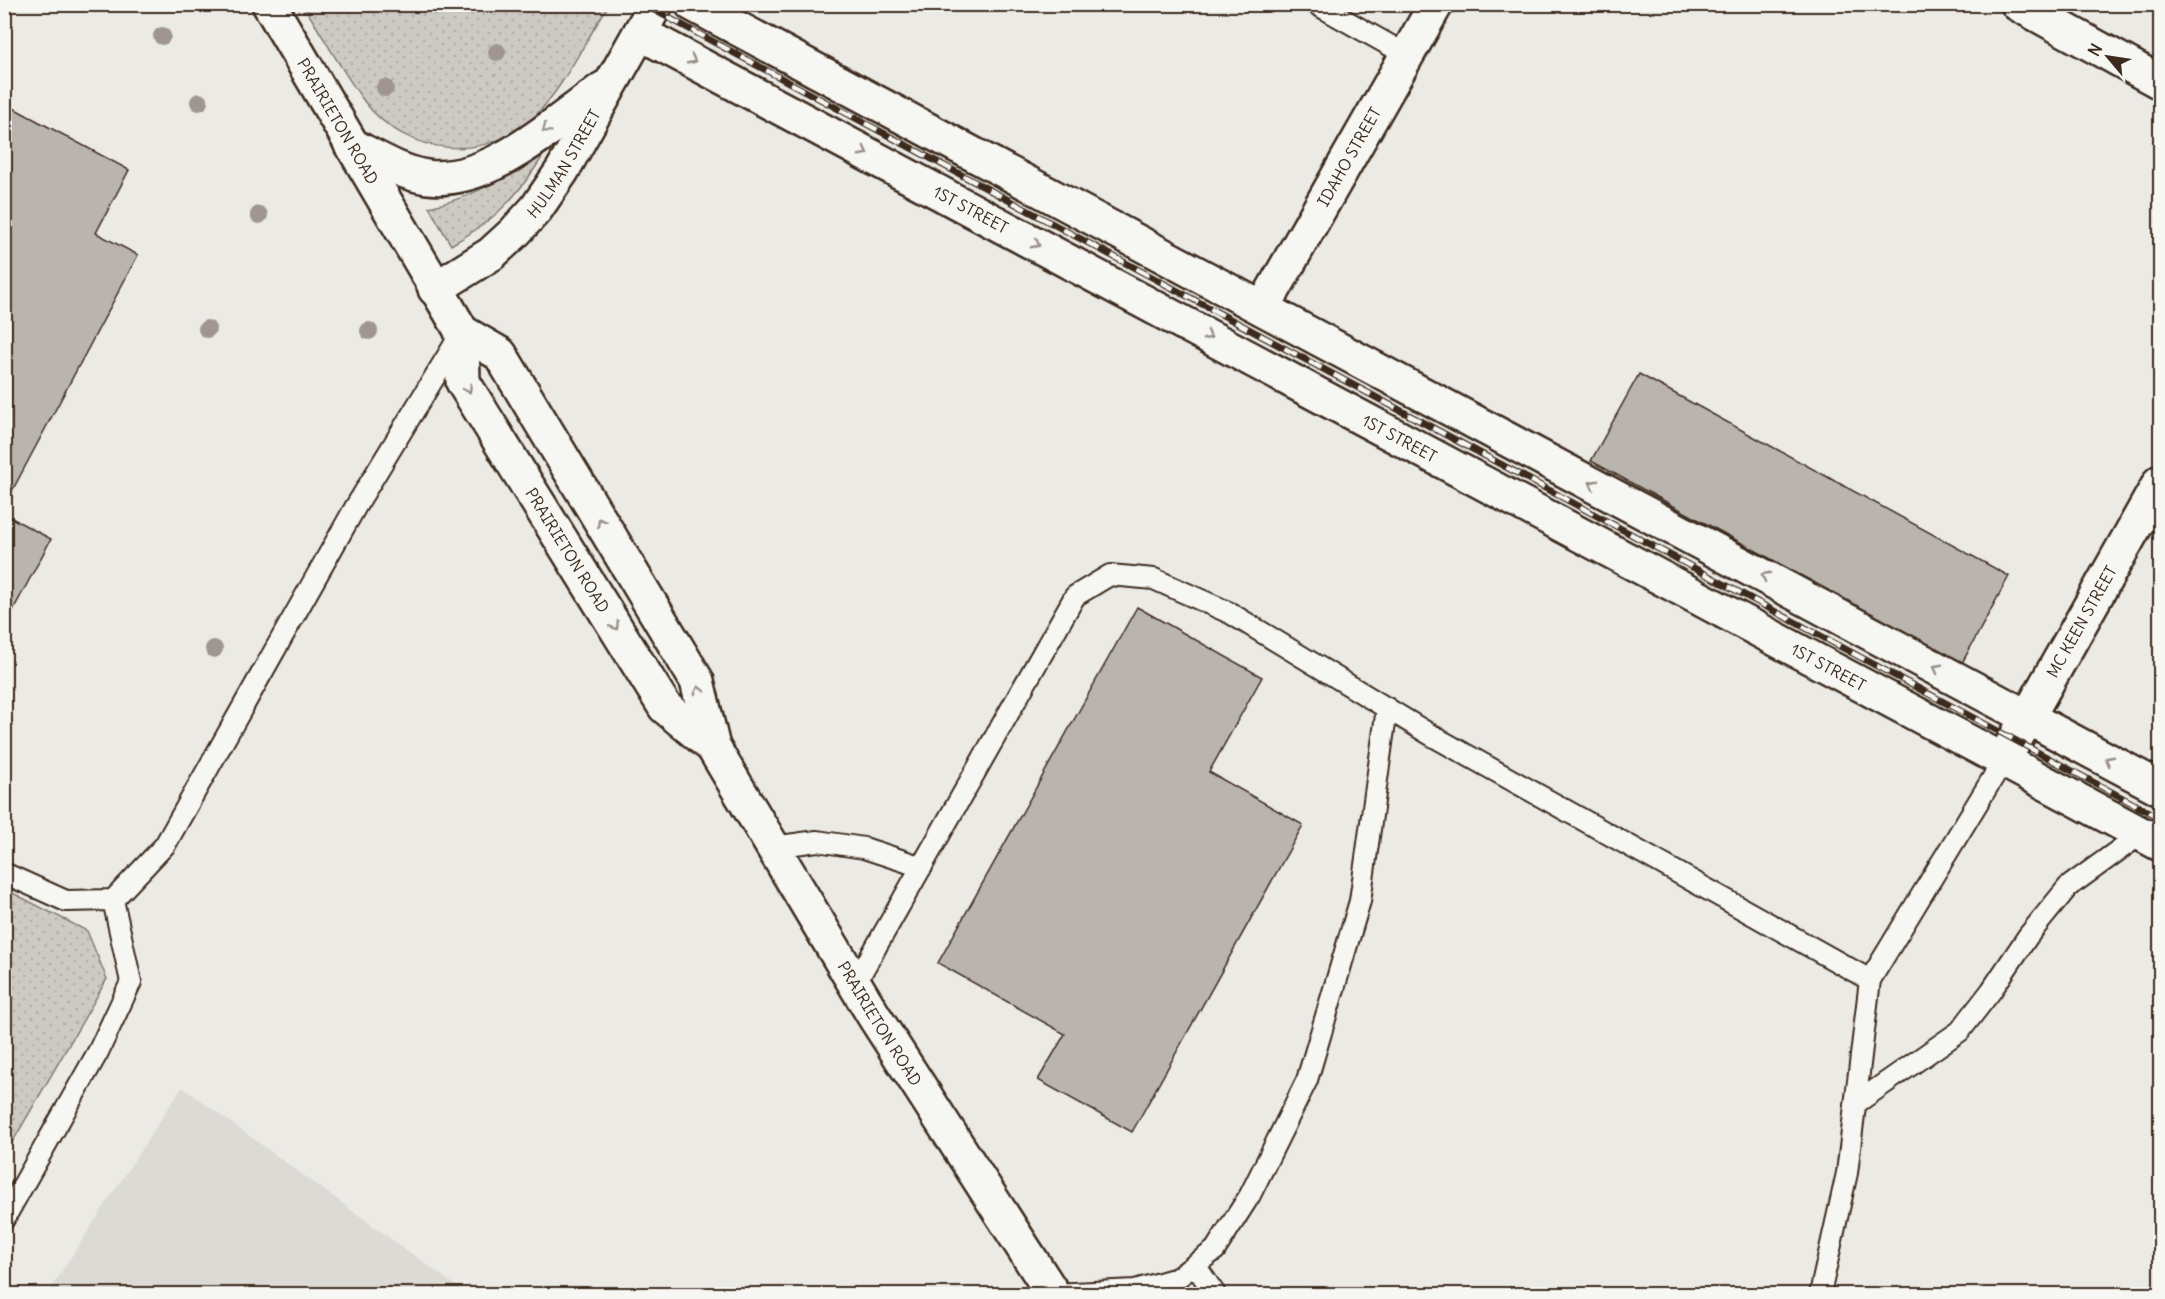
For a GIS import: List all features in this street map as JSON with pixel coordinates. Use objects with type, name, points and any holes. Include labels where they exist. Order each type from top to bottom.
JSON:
[{"type":"street","name":"PRAIRIETON ROAD","points":[[269,4],[462,332],[500,354],[697,681],[713,747],[855,984],[1053,1294]]},
{"type":"street","name":"HULMAN STREET","points":[[435,289],[491,254],[536,209],[562,171],[656,4]]},
{"type":"street","points":[[692,4],[2160,788]]},
{"type":"street","name":"IDAHO STREET","points":[[1263,308],[1436,4]]},
{"type":"street","points":[[2018,4],[2160,82]]},
{"type":"street","name":"1ST STREET","points":[[640,33],[2151,839]]},
{"type":"street","points":[[351,145],[395,167],[427,177],[452,177],[472,173],[496,164],[523,147],[612,83]]},
{"type":"street","name":"PRAIRIETON ROAD","points":[[462,332],[463,382],[665,706],[713,747]]},
{"type":"street","name":"MC KEEN STREET","points":[[2003,761],[2160,482]]},
{"type":"lane","points":[[1316,4],[1407,55]]},
{"type":"lane","points":[[4,873],[66,901],[113,900],[165,845],[356,506],[462,332]]},
{"type":"lane","points":[[855,984],[1075,596],[1110,575],[1154,579],[1230,613],[1387,708],[1870,980]]},
{"type":"lane","points":[[1053,1294],[1135,1290],[1177,1278],[1215,1250],[1250,1195],[1307,1080],[1359,901],[1387,708]]},
{"type":"lane","points":[[1820,1294],[1847,1173],[1870,980],[2003,761]]},
{"type":"lane","points":[[1855,1104],[1960,1031],[1991,991],[2028,936],[2067,887],[2151,839]]},
{"type":"lane","points":[[773,847],[817,841],[864,848],[922,867]]},
{"type":"lane","points":[[4,1219],[98,1052],[130,982],[113,900]]},
{"type":"lane","points":[[1195,1265],[1215,1294]]},
{"type":"shaded area","points":[[303,5],[609,5],[557,90],[536,115],[516,131],[494,141],[471,147],[447,147],[424,143],[402,134],[381,120],[356,90]]},
{"type":"shaded area","points":[[547,144],[542,158],[509,201],[489,220],[451,245],[429,207],[446,203],[492,184],[520,166]]},
{"type":"shaded area","points":[[5,889],[87,931],[107,979],[5,1155]]},
{"type":"shaded area","points":[[182,1087],[467,1294],[47,1294]]},
{"type":"building","points":[[4,103],[129,170],[96,233],[138,255],[4,506]]},
{"type":"building","points":[[1639,374],[2009,576],[1962,663],[1591,461]]},
{"type":"building","points":[[4,514],[51,539],[4,627]]},
{"type":"building","points":[[1137,607],[1262,677],[1209,772],[1303,825],[1132,1132],[1038,1080],[1065,1034],[938,963]]},
{"type":"railway","points":[[643,4],[2160,818]]}]
